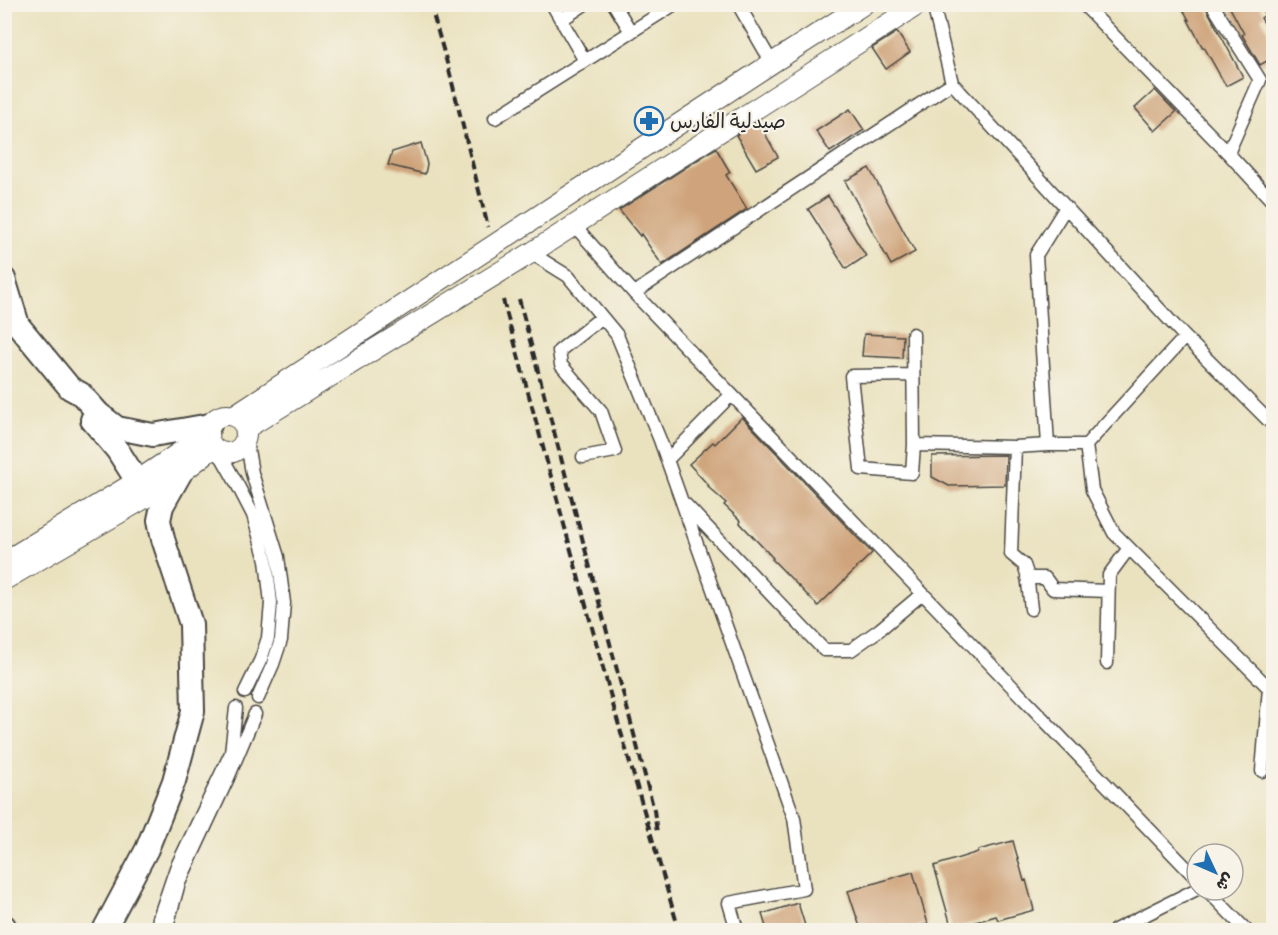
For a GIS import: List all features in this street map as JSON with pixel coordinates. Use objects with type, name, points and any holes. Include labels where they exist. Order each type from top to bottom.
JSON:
[{"type":"highway","points":[[4,279],[11,324],[70,388],[81,394],[99,414],[117,428],[153,435],[212,440]]},
{"type":"highway","points":[[70,388],[74,401],[108,438],[137,481]]},
{"type":"highway","points":[[104,930],[147,849],[174,781],[193,711],[191,624],[159,520],[162,506],[180,474]]},
{"type":"main road","points":[[241,428],[531,253],[920,4]]},
{"type":"main road","points":[[241,428],[853,7]]},
{"type":"main road","points":[[4,580],[144,498],[180,474],[212,440],[216,418],[224,415],[241,428],[242,447],[235,452],[225,454],[212,440]]},
{"type":"main road","points":[[4,562],[137,481],[212,440]]},
{"type":"street","points":[[552,4],[585,61]]},
{"type":"street","points":[[561,20],[585,4]]},
{"type":"street","points":[[614,4],[631,32]]},
{"type":"street","points":[[495,118],[675,4]]},
{"type":"street","points":[[738,4],[772,63]]},
{"type":"street","points":[[933,4],[952,83],[1185,337],[1274,426]]},
{"type":"street","points":[[1083,4],[1274,203]]},
{"type":"street","points":[[1212,4],[1260,80],[1228,153]]},
{"type":"street","points":[[634,293],[952,83]]},
{"type":"street","points":[[1048,445],[1036,255],[1065,207]]},
{"type":"street","points":[[574,225],[634,293],[731,395],[1185,867]]},
{"type":"street","points":[[531,253],[568,276],[616,335],[667,460],[794,818],[804,889],[729,903],[737,930]]},
{"type":"street","points":[[583,457],[615,451],[601,411],[561,365],[559,351],[602,317]]},
{"type":"street","points":[[913,334],[914,445],[912,473],[861,469],[851,376],[913,375]]},
{"type":"street","points":[[914,445],[1015,447],[1086,444],[1185,337]]},
{"type":"street","points":[[667,460],[731,395]]},
{"type":"street","points":[[241,428],[252,473],[278,557],[284,603],[281,640],[258,698]]},
{"type":"street","points":[[157,930],[176,868],[231,753],[235,703],[244,692],[261,659],[268,638],[271,603],[266,560],[253,515],[212,440]]},
{"type":"street","points":[[1086,444],[1092,490],[1114,533],[1271,691],[1262,771]]},
{"type":"street","points":[[1015,447],[1011,554],[1024,565],[1028,578],[1031,609]]},
{"type":"street","points":[[682,501],[824,650],[851,650],[922,594]]},
{"type":"street","points":[[1107,663],[1109,575],[1129,548]]},
{"type":"street","points":[[1028,578],[1045,578],[1053,589],[1108,591]]},
{"type":"street","points":[[166,930],[179,883],[259,709],[260,703],[254,693],[244,692]]},
{"type":"street","points":[[236,708],[244,716],[255,714]]},
{"type":"street","points":[[1115,930],[1185,895]]},
{"type":"street","points":[[1219,902],[1246,930]]},
{"type":"building","points":[[1180,4],[1204,4],[1243,77],[1226,86]]},
{"type":"building","points":[[1228,4],[1259,4],[1265,15],[1261,18],[1274,40],[1274,57],[1260,65],[1242,35],[1244,34]]},
{"type":"building","points":[[897,32],[910,52],[886,69],[872,48]]},
{"type":"building","points":[[1155,90],[1176,112],[1155,131],[1135,108]]},
{"type":"building","points":[[850,109],[864,130],[830,152],[816,131]]},
{"type":"building","points":[[758,121],[778,157],[756,169],[736,135]]},
{"type":"building","points":[[421,143],[427,164],[425,174],[388,165],[392,152]]},
{"type":"building","points":[[716,148],[730,172],[726,175],[747,209],[662,265],[641,234],[640,236],[619,210]]},
{"type":"building","points":[[869,168],[915,252],[891,265],[845,181]]},
{"type":"building","points":[[828,196],[866,256],[846,269],[808,209]]},
{"type":"building","points":[[864,334],[903,336],[902,358],[862,356]]},
{"type":"building","points":[[742,417],[872,553],[818,606],[772,559],[740,523],[741,521],[724,505],[726,503],[708,487],[689,464],[713,442],[715,444]]},
{"type":"building","points":[[1006,455],[1005,485],[949,486],[932,477],[932,456]]},
{"type":"building","points":[[1013,841],[1034,910],[998,920],[996,916],[952,929],[934,866],[978,852],[978,850]]},
{"type":"building","points":[[913,872],[928,924],[906,930],[894,930],[892,926],[878,930],[861,930],[848,891]]},
{"type":"building","points":[[798,903],[806,929],[767,930],[762,914]]},
{"type":"railway","points":[[430,4],[488,227]]},
{"type":"railway","points":[[519,299],[654,810],[657,833]]},
{"type":"railway","points":[[503,300],[615,712],[679,930]]},
{"type":"place","name":"صيدلية الفارس","points":[[649,121]]}]
